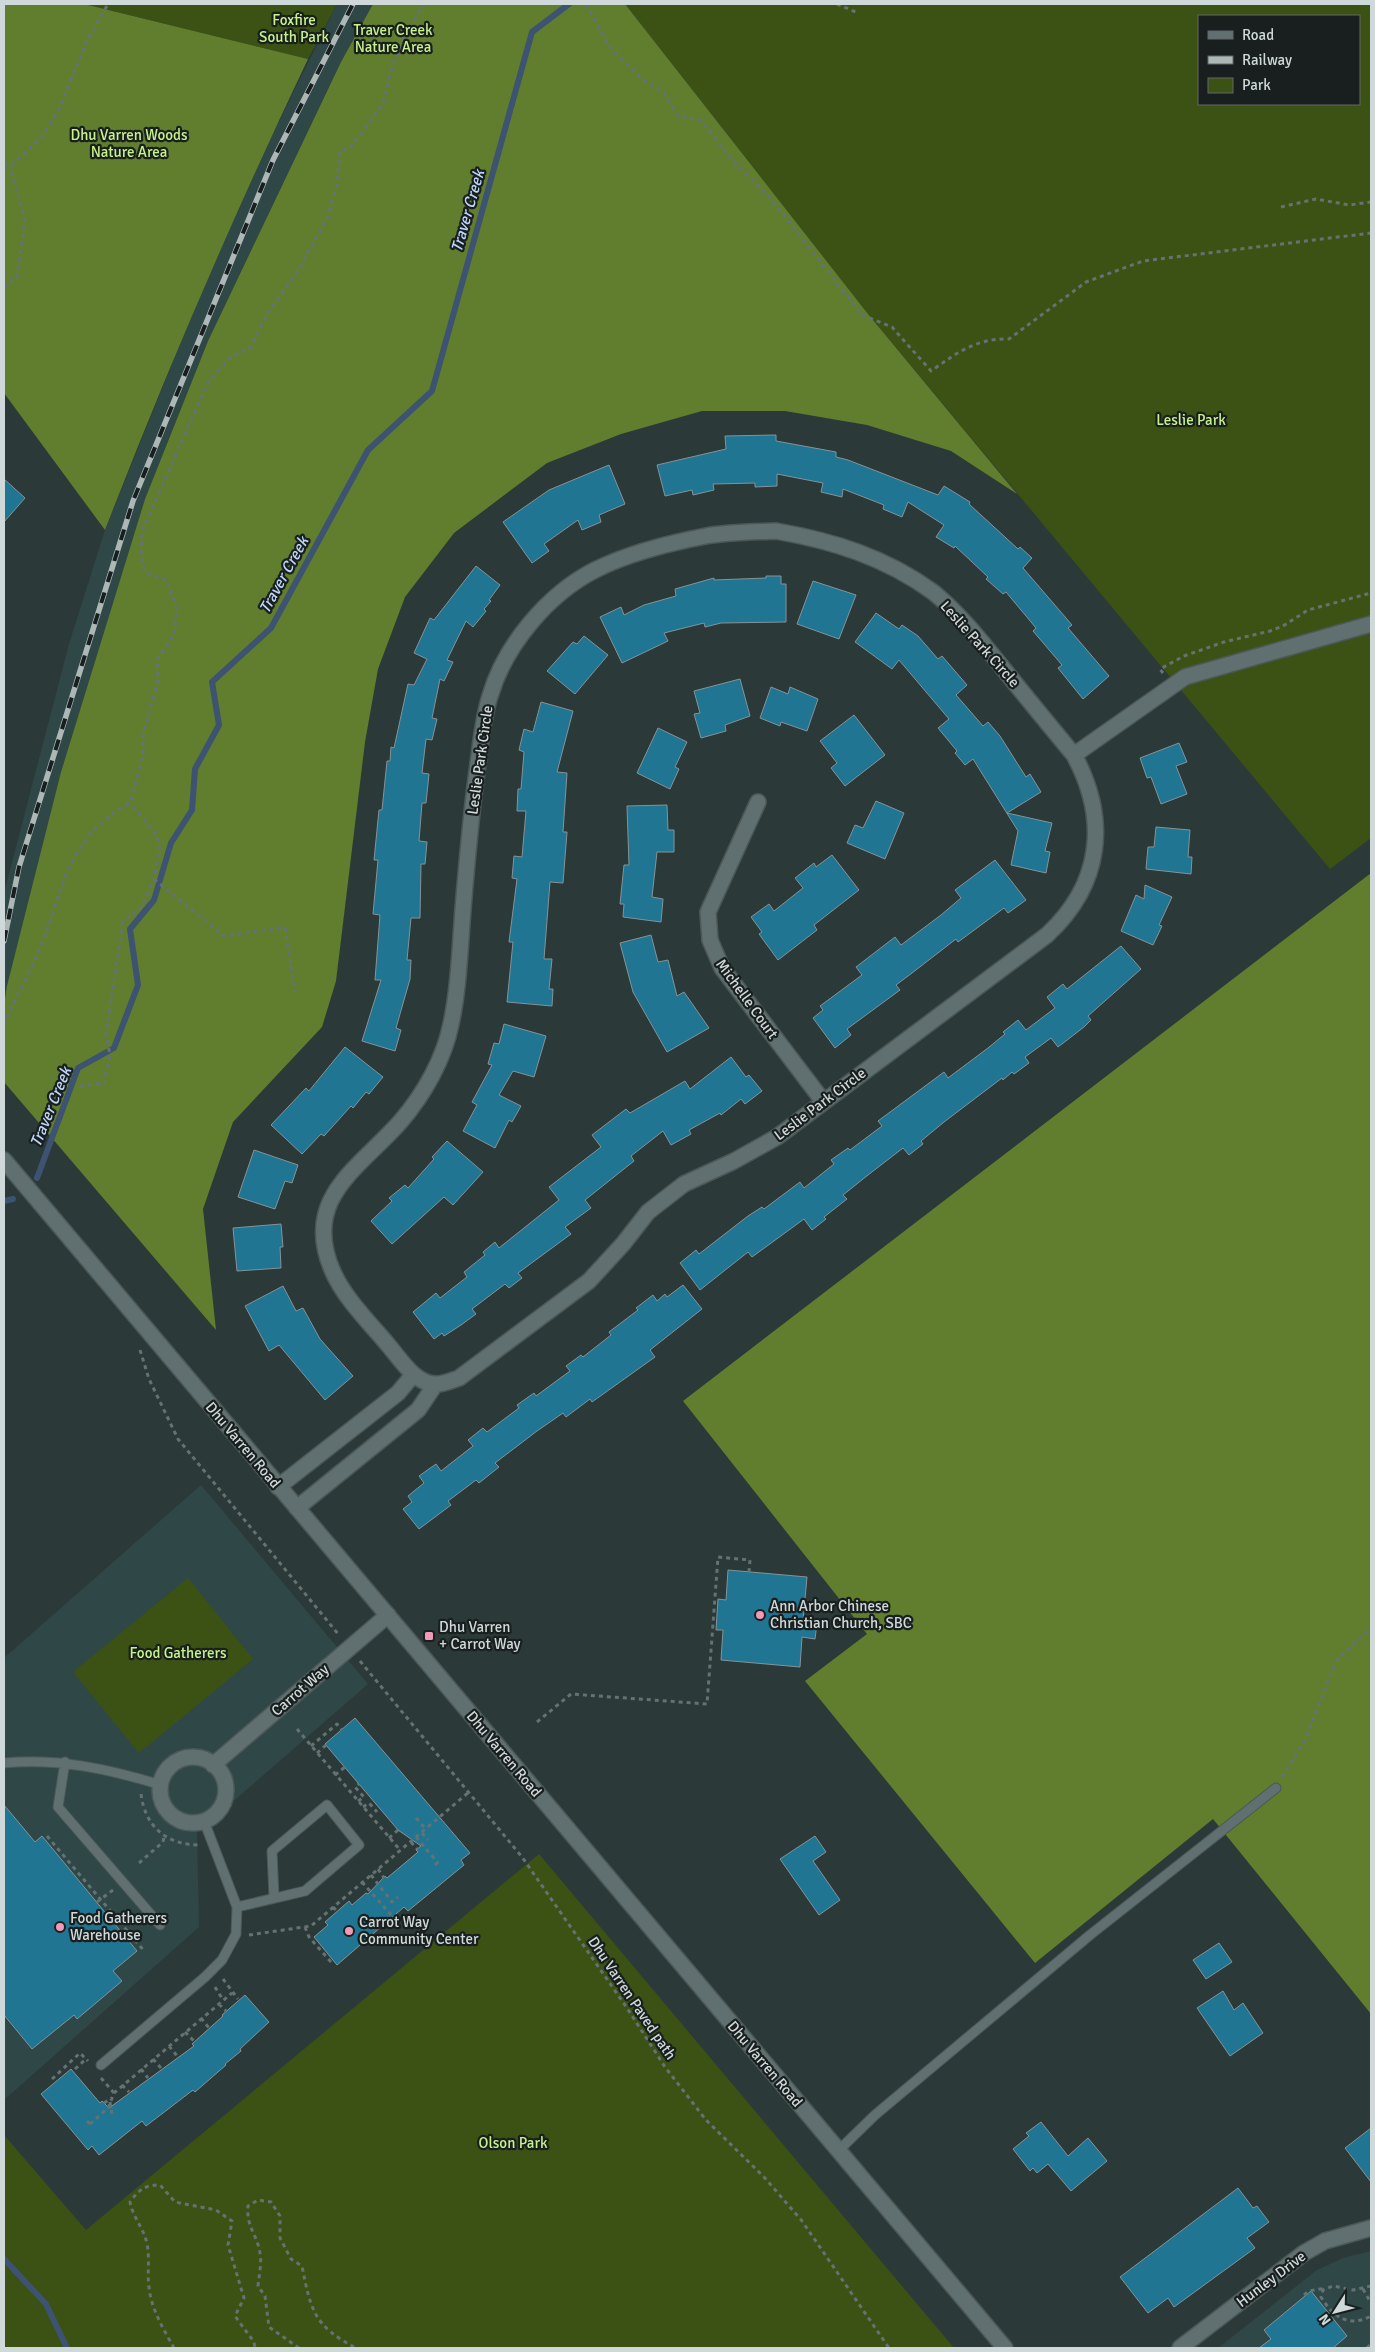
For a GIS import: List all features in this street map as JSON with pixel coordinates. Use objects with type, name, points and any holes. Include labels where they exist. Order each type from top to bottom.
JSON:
[{"type":"street","name":"Leslie Park Circle","points":[[776,531],[819,538],[854,549],[887,564],[933,593],[983,643],[1074,755],[1085,776],[1091,794],[1096,833],[1096,850],[1090,872],[1081,892],[1069,912],[1047,934],[777,1137],[734,1161],[684,1184],[648,1212],[623,1244],[589,1282],[460,1378],[435,1385],[413,1375],[356,1306],[333,1273],[325,1247],[326,1215],[340,1182],[385,1138],[415,1103],[436,1067],[444,1048],[451,1026],[456,988],[472,804],[483,725],[489,698],[505,658],[527,627],[551,603],[580,579],[596,570],[645,550],[708,535],[776,531]]},
{"type":"street","points":[[1074,755],[1185,677],[1371,624]]},
{"type":"street","name":"Michelle Court","points":[[758,802],[708,912],[710,940],[722,968],[823,1102]]},
{"type":"street","name":"Dhu Varren Road","points":[[4,1160],[1005,2348]]},
{"type":"street","points":[[278,1487],[398,1393],[413,1375]]},
{"type":"street","points":[[297,1508],[418,1410],[435,1385]]},
{"type":"street","points":[[364,1419],[381,1440]]},
{"type":"street","name":"Carrot Way","points":[[213,1764],[388,1615]]},
{"type":"street","points":[[184,1758],[204,1760],[213,1764],[224,1781],[224,1801],[220,1810],[204,1821],[193,1823],[173,1817],[161,1799],[161,1785],[168,1769],[184,1758]]},
{"type":"street","name":"Hunley Drive","points":[[1180,2348],[1304,2253],[1325,2241],[1371,2228]]},
{"type":"lane","points":[[4,1763],[27,1761],[65,1762],[99,1768],[161,1785]]},
{"type":"lane","points":[[65,1762],[58,1807],[160,1925]]},
{"type":"lane","points":[[838,2151],[875,2114],[1090,1935],[1276,1788]]},
{"type":"lane","points":[[237,1907],[306,1891],[360,1845],[328,1805],[272,1851],[274,1897]]},
{"type":"lane","points":[[101,2065],[222,1960],[236,1934],[237,1907],[204,1821]]},
{"type":"path","points":[[10,166],[41,138],[58,111],[87,41],[108,4]]},
{"type":"path","points":[[4,1025],[40,947],[75,853],[94,828],[111,814],[130,803],[143,756],[143,734],[158,681],[157,660],[174,634],[177,609],[167,580],[147,573],[143,567],[141,540],[143,529],[208,382],[230,358],[251,347],[266,316],[297,272],[328,216],[337,184],[340,151],[351,147],[383,104],[390,74],[400,47],[422,4]]},
{"type":"path","points":[[586,4],[609,46],[642,79],[663,92],[678,116],[701,120],[732,159],[772,200],[862,315],[892,327],[931,371],[964,347],[998,338],[1009,338],[1086,282],[1143,260],[1371,233]]},
{"type":"path","points":[[837,4],[858,13]]},
{"type":"path","points":[[4,164],[10,166]]},
{"type":"path","points":[[4,287],[17,276],[25,220],[10,166]]},
{"type":"path","points":[[1281,207],[1316,199],[1348,205],[1371,202]]},
{"type":"path","points":[[1164,674],[1160,669],[1184,656],[1224,642],[1270,631],[1283,626],[1308,610],[1371,593]]},
{"type":"path","points":[[80,1086],[104,1083],[110,1055],[106,1034],[123,922],[141,907],[154,879],[160,847],[156,834],[130,803]]},
{"type":"path","points":[[154,879],[224,936],[285,927],[295,992]]},
{"type":"path","points":[[138,1344],[149,1379],[178,1439],[341,1637]]},
{"type":"path","points":[[537,1722],[571,1694],[707,1704],[718,1557],[750,1560],[749,1572]]},
{"type":"path","points":[[1276,1788],[1305,1740],[1336,1661],[1371,1628]]},
{"type":"path","name":"Dhu Varren Paved path","points":[[358,1659],[522,1857],[552,1898],[665,2067],[706,2120],[764,2177],[802,2221],[889,2348]]},
{"type":"path","points":[[311,1746],[336,1724],[342,1730]]},
{"type":"path","points":[[297,1729],[400,1850]]},
{"type":"path","points":[[317,1753],[326,1745]]},
{"type":"path","points":[[335,1775],[345,1767]]},
{"type":"path","points":[[358,1801],[364,1797],[355,1787],[359,1784]]},
{"type":"path","points":[[141,1789],[143,1808],[149,1820],[164,1837],[187,1845],[199,1844]]},
{"type":"path","points":[[247,1936],[311,1926],[469,1792]]},
{"type":"path","points":[[363,1807],[369,1803],[378,1810],[371,1816]]},
{"type":"path","points":[[416,1818],[426,1829]]},
{"type":"path","points":[[389,1838],[398,1830]]},
{"type":"path","points":[[422,1833],[428,1840]]},
{"type":"path","points":[[47,1836],[145,1952]]},
{"type":"path","points":[[139,1863],[163,1842],[164,1837]]},
{"type":"path","points":[[416,1837],[438,1863]]},
{"type":"path","points":[[411,1842],[417,1849]]},
{"type":"path","points":[[378,1869],[384,1878]]},
{"type":"path","points":[[371,1875],[392,1902],[398,1897]]},
{"type":"path","points":[[362,1882],[392,1916],[389,1918]]},
{"type":"path","points":[[97,1902],[116,1888]]},
{"type":"path","points":[[333,1907],[337,1911]]},
{"type":"path","points":[[305,1927],[309,1937],[331,1962]]},
{"type":"path","points":[[223,1979],[238,1999]]},
{"type":"path","points":[[215,1988],[223,2001]]},
{"type":"path","points":[[90,2124],[108,2108],[114,2093],[122,2085],[232,1993]]},
{"type":"path","points":[[219,2004],[226,2011]]},
{"type":"path","points":[[202,2018],[209,2028]]},
{"type":"path","points":[[185,2032],[195,2042]]},
{"type":"path","points":[[169,2046],[178,2057]]},
{"type":"path","points":[[52,2079],[80,2053],[86,2059]]},
{"type":"path","points":[[153,2059],[161,2068]]},
{"type":"path","points":[[141,2069],[148,2078]]},
{"type":"path","points":[[122,2085],[128,2092]]},
{"type":"path","points":[[104,2103],[112,2097]]},
{"type":"path","points":[[110,2102],[112,2114]]},
{"type":"path","points":[[174,2348],[163,2329],[148,2287],[150,2265],[147,2244],[141,2225],[132,2213],[130,2202],[139,2190],[149,2185],[160,2185],[175,2202],[216,2210],[232,2221],[228,2245],[244,2298],[235,2316],[238,2323],[254,2342],[255,2348]]},
{"type":"path","points":[[299,2348],[269,2327],[265,2296],[258,2286],[260,2254],[256,2238],[247,2219],[248,2206],[258,2200],[271,2202],[280,2216],[280,2238],[291,2258],[302,2266],[309,2298],[316,2316],[326,2330],[356,2348]]},
{"type":"path","points":[[1304,2295],[1309,2291],[1333,2286],[1353,2290],[1371,2286]]},
{"type":"path","points":[[1326,2288],[1321,2297],[1339,2318],[1353,2322],[1371,2317]]},
{"type":"path","points":[[1362,2288],[1371,2303]]},
{"type":"path","points":[[1367,2348],[1371,2344]]},
{"type":"shaded area","points":[[337,4],[373,4],[341,62],[208,341],[145,499],[61,772],[4,1004],[4,893],[69,644],[105,530],[210,270],[249,182]]},
{"type":"shaded area","points":[[201,1485],[368,1684],[197,1833],[199,1927],[4,2100],[4,1658]]},
{"type":"shaded area","points":[[1371,2251],[1371,2348],[1218,2348],[1317,2270],[1343,2258]]},
{"type":"green space","name":"Dhu Varren Woods Nature Area","points":[[4,4],[84,4],[308,59],[202,293],[152,411],[105,530],[4,393]]},
{"type":"green space","name":"Foxfire South Park","points":[[84,4],[337,4],[308,59]]},
{"type":"green space","name":"Traver Creek Nature Area","points":[[373,4],[625,4],[868,314],[1017,494],[951,451],[867,425],[785,411],[702,411],[621,434],[547,463],[454,533],[405,597],[378,669],[365,742],[336,981],[322,1027],[233,1122],[203,1209],[216,1330],[4,1082],[4,1004],[61,772],[145,499],[208,341],[341,62]]},
{"type":"green space","name":"Leslie Park","points":[[625,4],[1371,4],[1371,838],[1330,869],[868,314]]},
{"type":"green space","points":[[1371,873],[1371,2014],[1213,1819],[1035,1963],[805,1681],[867,1634],[683,1401]]},
{"type":"green space","name":"Food Gatherers","points":[[188,1578],[253,1659],[139,1753],[73,1672]]},
{"type":"green space","name":"Olson Park","points":[[539,1854],[954,2348],[4,2348],[4,2135],[86,2230]]},
{"type":"building","points":[[776,435],[776,441],[836,452],[836,457],[938,495],[944,486],[970,502],[969,504],[1018,549],[1020,547],[1032,558],[1023,568],[1072,625],[1068,628],[1109,676],[1083,699],[1058,668],[1062,665],[1033,631],[1036,628],[1006,592],[1003,594],[986,579],[988,577],[955,546],[954,548],[936,537],[944,525],[908,502],[902,517],[883,509],[884,505],[843,489],[842,497],[821,492],[823,483],[777,474],[777,486],[755,487],[755,483],[713,484],[714,490],[693,495],[692,490],[665,496],[657,465],[726,449],[725,436]]},
{"type":"building","points":[[609,465],[625,504],[599,515],[601,522],[582,530],[578,520],[544,544],[549,551],[532,563],[503,522],[549,490]]},
{"type":"building","points":[[4,479],[25,498],[4,522]]},
{"type":"building","points":[[476,566],[500,585],[484,609],[486,611],[473,627],[466,621],[447,660],[453,662],[444,681],[440,679],[432,718],[437,719],[432,740],[426,739],[422,773],[429,774],[426,803],[422,803],[419,841],[427,842],[425,864],[421,864],[420,918],[411,918],[407,960],[411,960],[410,979],[396,1028],[401,1030],[395,1051],[362,1041],[381,980],[375,980],[380,915],[373,914],[378,860],[374,860],[379,810],[382,810],[387,761],[390,761],[391,747],[394,748],[408,684],[414,685],[427,659],[414,653],[430,618],[434,620]]},
{"type":"building","points":[[766,576],[781,576],[781,584],[786,584],[786,622],[721,623],[705,627],[704,623],[664,633],[668,641],[622,663],[600,617],[621,607],[624,615],[644,605],[676,596],[675,589],[714,578],[714,580],[766,578]]},
{"type":"building","points":[[813,581],[856,595],[839,639],[797,624]]},
{"type":"building","points":[[876,613],[899,629],[902,625],[918,636],[938,659],[942,656],[967,685],[956,695],[983,726],[988,722],[1000,736],[1026,777],[1030,774],[1041,792],[1007,813],[1052,823],[1045,851],[1050,852],[1046,873],[1011,865],[1018,831],[973,759],[965,765],[955,753],[957,751],[938,728],[949,719],[899,660],[892,669],[855,642]]},
{"type":"building","points":[[584,636],[608,655],[575,694],[547,671],[573,642],[577,644]]},
{"type":"building","points":[[740,679],[750,716],[725,725],[726,731],[701,738],[694,714],[700,713],[694,691]]},
{"type":"building","points":[[771,687],[788,694],[790,687],[818,699],[807,731],[781,722],[780,726],[760,718]]},
{"type":"building","points":[[541,702],[573,711],[557,772],[567,773],[563,832],[567,832],[563,883],[550,882],[544,959],[552,959],[549,989],[553,989],[552,1006],[507,1002],[513,942],[509,942],[517,879],[512,878],[514,856],[522,857],[526,811],[517,811],[518,789],[521,789],[524,752],[519,750],[524,729],[533,732]]},
{"type":"building","points":[[854,715],[885,755],[845,786],[831,768],[837,763],[820,741]]},
{"type":"building","points":[[658,728],[687,742],[675,767],[679,769],[670,789],[637,773]]},
{"type":"building","points":[[1179,743],[1187,762],[1176,766],[1187,794],[1161,804],[1151,777],[1147,778],[1140,758]]},
{"type":"building","points":[[876,801],[904,813],[885,859],[847,843],[855,825],[863,828]]},
{"type":"building","points":[[667,805],[668,830],[674,830],[674,852],[657,852],[652,897],[663,899],[661,922],[623,917],[624,904],[620,904],[624,865],[629,865],[627,806]]},
{"type":"building","points":[[1156,827],[1190,830],[1188,857],[1192,857],[1191,874],[1146,869],[1148,847],[1154,847]]},
{"type":"building","points":[[832,855],[859,890],[814,925],[817,930],[778,960],[759,934],[762,932],[751,917],[769,904],[774,911],[803,888],[795,878],[814,863],[816,867]]},
{"type":"building","points":[[995,860],[1026,900],[1008,913],[1004,908],[958,942],[956,939],[896,985],[900,990],[847,1029],[851,1035],[835,1048],[813,1018],[823,1010],[820,1006],[862,975],[856,967],[895,937],[901,945],[941,915],[961,898],[955,890]]},
{"type":"building","points":[[1145,885],[1172,897],[1159,925],[1162,926],[1153,945],[1121,931],[1136,895],[1144,899]]},
{"type":"building","points":[[651,935],[658,962],[668,960],[677,996],[684,992],[709,1028],[667,1052],[633,992],[620,943]]},
{"type":"building","points":[[1121,946],[1141,969],[1088,1016],[1091,1020],[1084,1027],[1058,1047],[1051,1038],[1025,1057],[1029,1063],[1014,1074],[1012,1072],[1003,1080],[1002,1078],[944,1122],[921,1141],[923,1144],[909,1155],[903,1148],[843,1195],[847,1199],[824,1217],[826,1219],[812,1230],[804,1219],[752,1257],[748,1252],[700,1290],[680,1263],[696,1250],[699,1254],[748,1216],[762,1207],[764,1209],[800,1182],[804,1188],[834,1164],[831,1160],[848,1148],[850,1150],[882,1126],[878,1121],[944,1072],[948,1078],[1005,1034],[1003,1032],[1018,1020],[1026,1030],[1055,1008],[1047,997],[1063,984],[1067,989]]},
{"type":"building","points":[[504,1024],[546,1036],[534,1077],[513,1071],[499,1095],[521,1106],[512,1122],[509,1120],[495,1148],[463,1131],[477,1105],[472,1102],[492,1065],[488,1064],[494,1043],[499,1044]]},
{"type":"building","points":[[345,1047],[383,1077],[369,1094],[366,1092],[353,1108],[351,1106],[324,1136],[321,1134],[302,1154],[271,1125],[306,1088],[309,1091]]},
{"type":"building","points":[[731,1057],[746,1077],[749,1075],[762,1091],[745,1104],[741,1099],[721,1115],[720,1113],[689,1130],[691,1134],[671,1145],[663,1131],[631,1156],[634,1161],[585,1200],[591,1208],[565,1227],[571,1234],[518,1273],[522,1278],[509,1288],[505,1284],[472,1309],[476,1314],[444,1336],[442,1333],[434,1339],[413,1312],[436,1293],[440,1298],[467,1277],[464,1272],[485,1255],[483,1252],[495,1242],[499,1248],[559,1200],[549,1187],[601,1147],[592,1135],[626,1109],[630,1113],[685,1081],[690,1089]]},
{"type":"building","points":[[447,1141],[483,1172],[453,1205],[444,1197],[392,1244],[371,1221],[392,1201],[389,1198],[405,1185],[408,1188]]},
{"type":"building","points":[[254,1150],[298,1165],[292,1183],[285,1181],[275,1209],[238,1197]]},
{"type":"building","points":[[281,1224],[283,1247],[280,1247],[281,1268],[237,1271],[233,1228]]},
{"type":"building","points":[[683,1285],[702,1309],[650,1350],[655,1357],[592,1402],[590,1399],[566,1417],[563,1413],[537,1431],[495,1463],[499,1467],[479,1483],[476,1480],[448,1501],[451,1505],[419,1529],[403,1509],[412,1502],[408,1496],[424,1483],[419,1476],[436,1464],[441,1471],[473,1446],[468,1440],[483,1428],[487,1432],[519,1408],[517,1405],[534,1393],[536,1396],[570,1371],[566,1366],[581,1355],[583,1357],[611,1335],[609,1332],[638,1310],[636,1308],[653,1295],[657,1301],[665,1294],[667,1297]]},
{"type":"building","points":[[283,1286],[296,1311],[303,1308],[320,1339],[353,1376],[325,1400],[279,1345],[269,1351],[245,1306]]},
{"type":"building","name":"Ann Arbor Chinese Christian Church, SBC","points":[[728,1570],[807,1577],[803,1621],[817,1623],[815,1639],[802,1637],[800,1667],[721,1660],[723,1630],[716,1630],[718,1599],[726,1600]]},
{"type":"building","points":[[355,1718],[470,1853],[461,1860],[464,1865],[408,1911],[404,1907],[337,1965],[314,1937],[328,1925],[325,1922],[349,1901],[352,1905],[366,1893],[368,1894],[385,1876],[387,1878],[418,1852],[416,1850],[421,1846],[398,1830],[325,1744]]},
{"type":"building","name":"Food Gatherers Warehouse","points":[[4,1805],[35,1842],[42,1836],[137,1951],[113,1971],[122,1981],[77,2019],[74,2015],[32,2049],[4,2015]]},
{"type":"building","points":[[815,1836],[826,1852],[813,1861],[840,1900],[819,1915],[780,1859]]},
{"type":"building","points":[[1219,1943],[1232,1962],[1206,1979],[1193,1960]]},
{"type":"building","points":[[1223,1991],[1234,2010],[1243,2003],[1263,2033],[1230,2056],[1197,2008]]},
{"type":"building","points":[[245,1995],[269,2022],[240,2049],[241,2051],[195,2092],[193,2090],[146,2126],[142,2121],[99,2155],[92,2146],[88,2150],[41,2094],[71,2069],[100,2103],[102,2101],[109,2108],[194,2046],[192,2044]]},
{"type":"building","points":[[1041,2122],[1068,2156],[1088,2138],[1107,2161],[1071,2191],[1048,2164],[1037,2173],[1033,2168],[1030,2171],[1013,2149],[1029,2136],[1026,2133]]},
{"type":"building","points":[[1371,2128],[1371,2182],[1345,2148]]},
{"type":"building","points":[[1238,2188],[1253,2208],[1257,2206],[1269,2222],[1247,2238],[1255,2248],[1174,2307],[1168,2298],[1148,2313],[1120,2277]]},
{"type":"building","points":[[1311,2291],[1347,2336],[1333,2348],[1259,2348],[1271,2339],[1264,2330]]},
{"type":"waterway","name":"Traver Creek","points":[[37,1178],[78,1068],[114,1048],[138,985],[130,929],[154,900],[171,843],[192,810],[195,769],[219,725],[212,682],[271,628],[368,450],[432,391],[532,32],[569,4]]},
{"type":"waterway","name":"Traver Creek","points":[[4,1201],[13,1199]]},
{"type":"waterway","name":"Traver Creek","points":[[4,2259],[46,2304],[67,2348]]},
{"type":"railway","points":[[4,941],[19,867],[133,501],[273,160],[353,4]]},
{"type":"place","name":"Ann Arbor Chinese Christian Church, SBC","points":[[760,1615]]},
{"type":"place","name":"Dhu Varren + Carrot Way","points":[[429,1636]]},
{"type":"place","name":"Food Gatherers Warehouse","points":[[60,1927]]},
{"type":"place","name":"Carrot Way Community Center","points":[[349,1931]]}]
